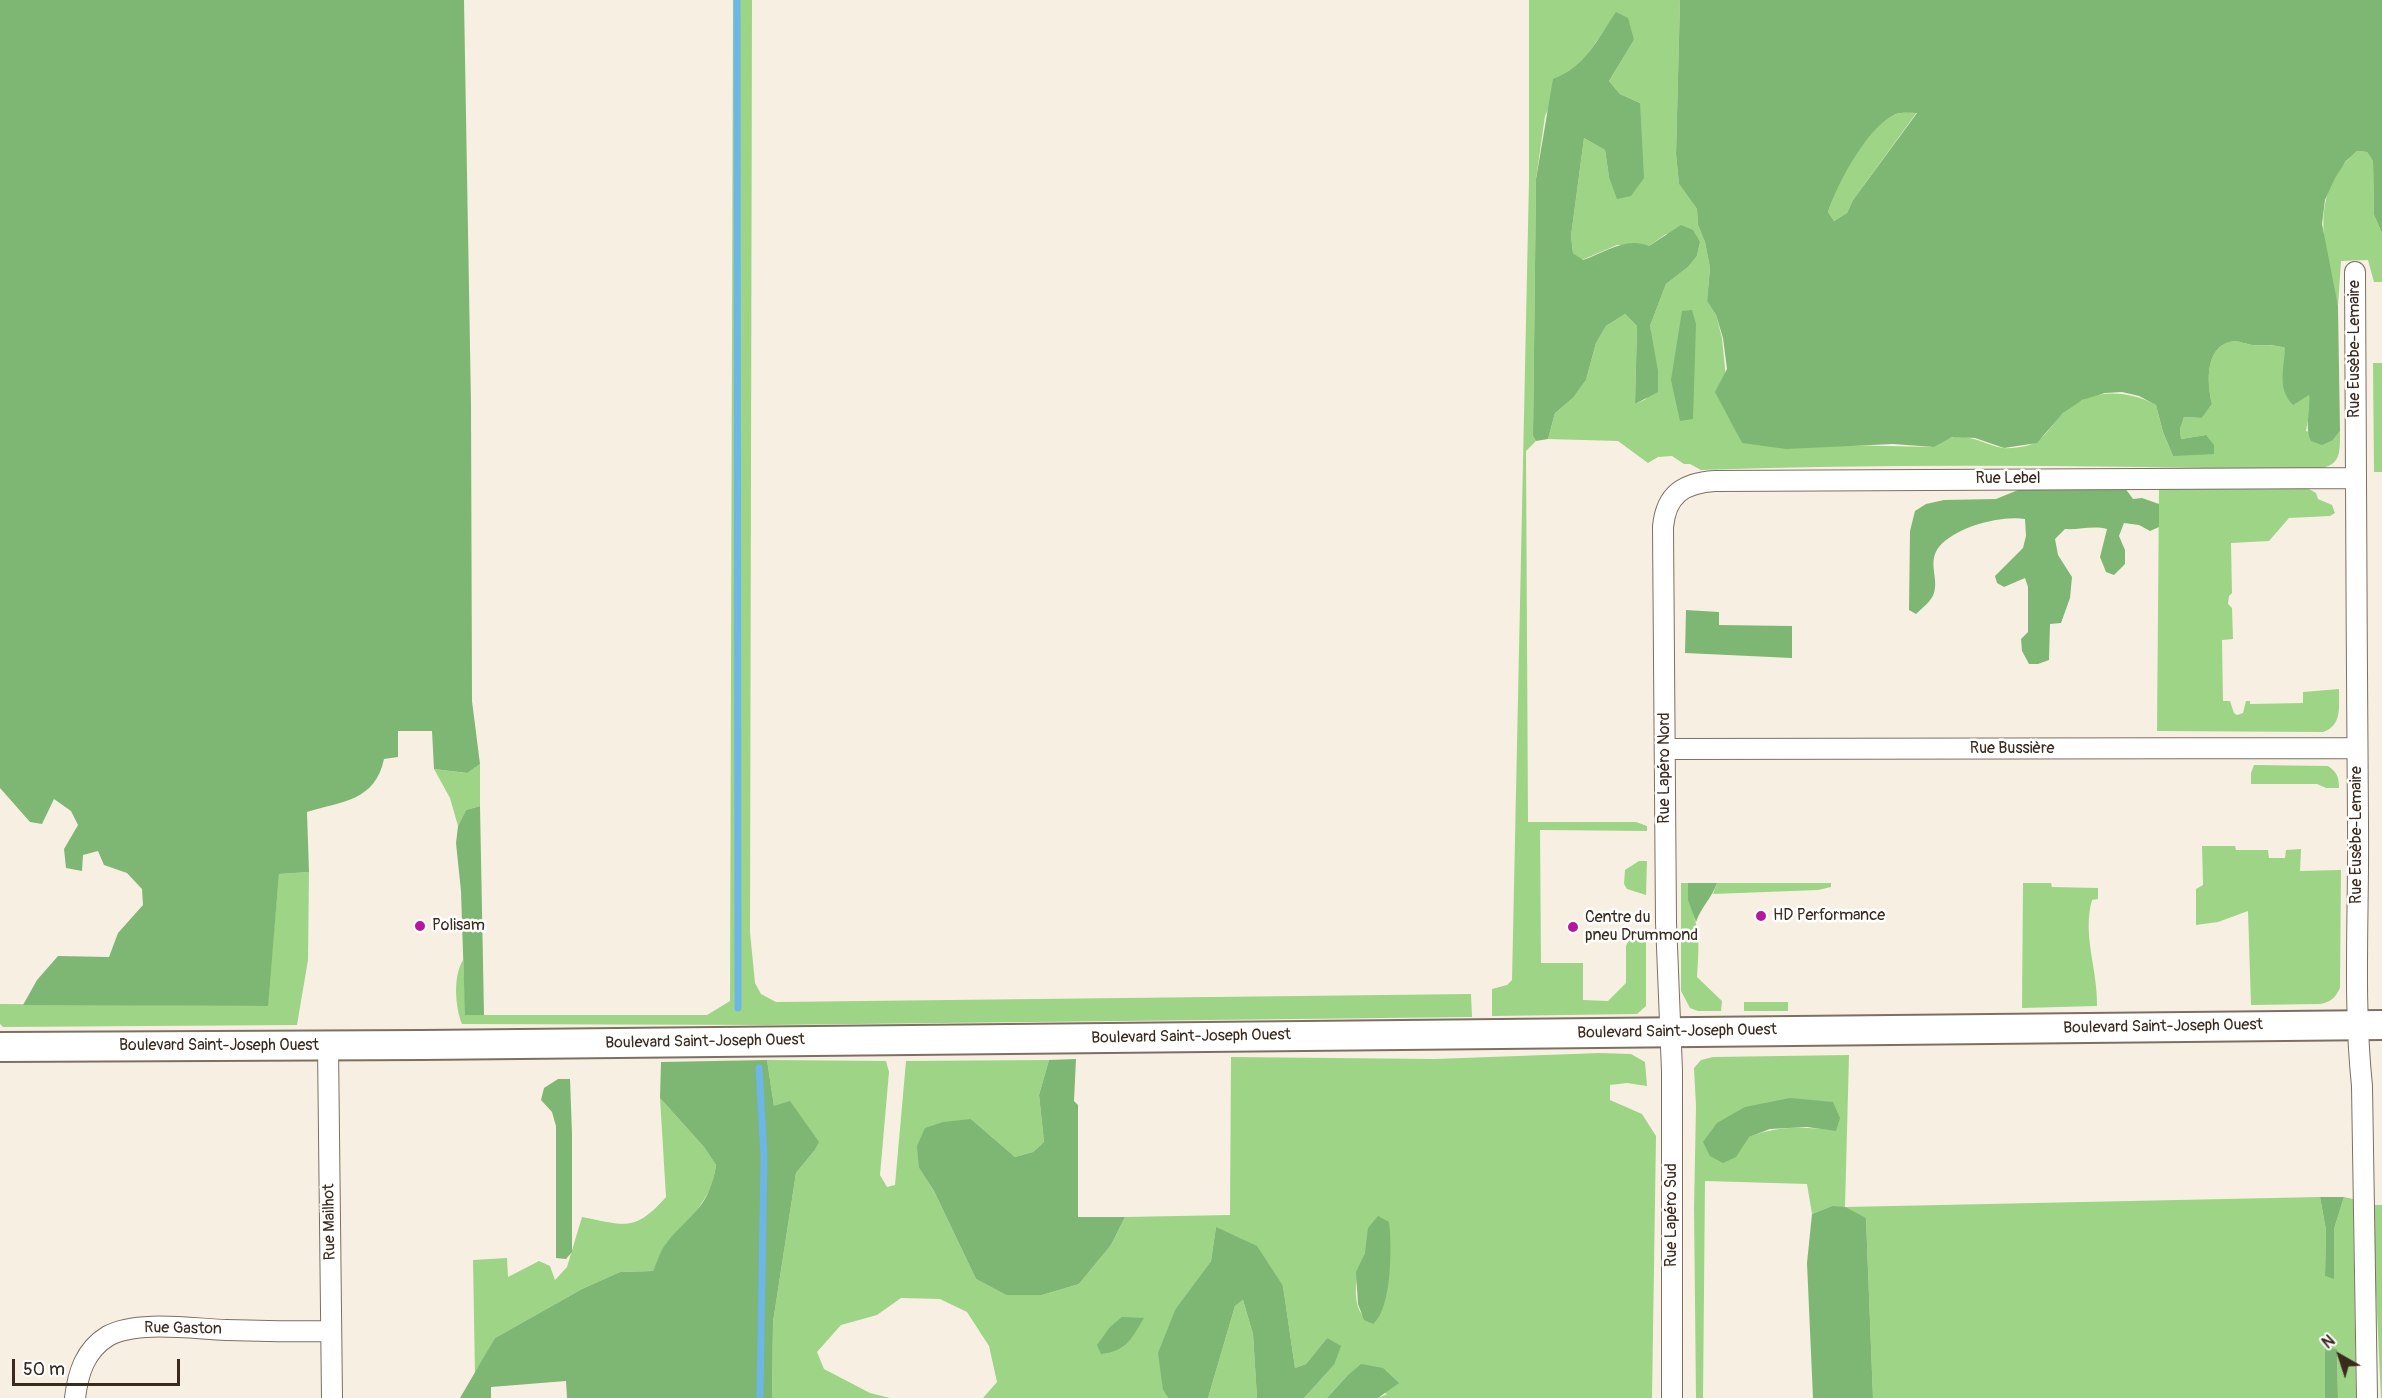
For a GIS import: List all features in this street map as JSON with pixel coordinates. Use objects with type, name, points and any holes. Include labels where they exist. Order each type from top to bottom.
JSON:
[{"type":"street","name":"Rue Eusèbe-Lemaire","points":[[2355,272],[2358,825],[2369,1025],[2362,1086],[2367,1398]]},
{"type":"street","name":"Rue Lebel","points":[[1668,504],[1687,486],[1715,481],[2355,478]]},
{"type":"street","name":"Rue Lapéro Nord","points":[[1668,504],[1663,526],[1669,1032]]},
{"type":"street","name":"Rue Bussière","points":[[1666,749],[2357,748]]},
{"type":"street","name":"Boulevard Saint-Joseph Ouest","points":[[0,1047],[328,1046],[2369,1025]]},
{"type":"street","name":"Rue Lapéro Sud","points":[[1669,1032],[1672,1071],[1672,1398]]},
{"type":"street","name":"Rue Mailhot","points":[[328,1046],[332,1398]]},
{"type":"street","name":"Rue Gaston","points":[[75,1398],[79,1374],[88,1355],[109,1336],[121,1332],[150,1328],[331,1331]]},
{"type":"green space","points":[[0,0],[464,0],[471,405],[472,701],[480,764],[467,773],[434,769],[432,731],[398,731],[398,757],[384,759],[380,773],[365,791],[345,801],[307,812],[309,872],[279,874],[268,1006],[23,1005],[37,980],[58,956],[109,957],[118,933],[143,905],[142,889],[127,873],[104,865],[98,851],[83,855],[82,871],[66,868],[64,849],[78,825],[71,811],[54,799],[42,824],[30,822],[0,788]]},
{"type":"green space","points":[[733,0],[752,0],[750,932],[755,983],[761,994],[776,1002],[1471,994],[1472,1017],[768,1025],[462,1024],[456,983],[463,960],[466,1015],[707,1015],[730,1001]]},
{"type":"green space","points":[[1529,0],[1680,0],[1676,154],[1679,184],[1697,209],[1698,225],[1705,242],[1710,268],[1707,301],[1716,315],[1722,338],[1730,418],[1742,443],[1934,447],[1949,438],[1961,437],[2003,448],[2014,448],[2038,441],[2062,414],[2083,399],[2120,394],[2156,405],[2163,432],[2173,456],[2206,435],[2181,439],[2180,429],[2184,417],[2202,418],[2212,404],[2209,376],[2213,357],[2224,344],[2234,341],[2285,348],[2289,368],[2308,393],[2310,412],[2306,431],[2333,440],[2340,431],[2337,458],[2329,466],[2313,470],[1930,466],[1701,470],[1690,464],[1684,464],[1672,456],[1658,457],[1648,463],[1618,441],[1548,439],[1555,413],[1573,398],[1586,380],[1596,343],[1606,326],[1625,314],[1637,326],[1635,404],[1646,399],[1652,347],[1650,326],[1666,284],[1688,267],[1697,256],[1700,242],[1666,234],[1649,246],[1617,245],[1582,260],[1573,253],[1571,236],[1584,138],[1605,150],[1609,177],[1640,132],[1640,103],[1620,94],[1609,81],[1634,40],[1616,13],[1581,64],[1566,74],[1545,116],[1536,179],[1533,436],[1536,441],[1526,451],[1528,822],[1636,822],[1647,826],[1647,831],[1540,830],[1541,963],[1583,963],[1583,1000],[1608,1001],[1626,983],[1626,946],[1634,938],[1646,938],[1646,1006],[1637,1014],[1492,1016],[1492,989],[1507,985],[1512,980],[1529,180]]},
{"type":"green space","points":[[1680,0],[2382,0],[2382,233],[2374,215],[2373,161],[2367,152],[2357,151],[2346,161],[2335,178],[2325,200],[2322,224],[2338,306],[2340,431],[2333,440],[2322,445],[2311,441],[2309,435],[2309,395],[2293,405],[2285,392],[2283,378],[2285,348],[2234,341],[2224,344],[2213,357],[2209,376],[2212,404],[2202,418],[2184,417],[2180,429],[2181,439],[2206,435],[2214,445],[2214,454],[2173,456],[2163,432],[2156,405],[2139,396],[2122,392],[2105,393],[2082,400],[2063,413],[2037,443],[2004,448],[1975,438],[1952,437],[1934,447],[1893,444],[1786,449],[1742,443],[1715,392],[1727,369],[1723,338],[1716,315],[1707,301],[1710,268],[1705,242],[1698,225],[1697,209],[1679,184],[1676,154]],"holes":[[[1917,113],[1853,200],[1847,213],[1834,221],[1828,212],[1846,172],[1863,144],[1873,132],[1894,115]]]},
{"type":"green space","points":[[1616,12],[1628,18],[1634,40],[1609,81],[1620,94],[1640,103],[1644,178],[1631,196],[1617,199],[1609,177],[1605,150],[1584,138],[1571,236],[1573,253],[1583,260],[1624,244],[1640,243],[1649,246],[1681,225],[1693,230],[1700,242],[1697,256],[1688,267],[1666,284],[1650,326],[1658,371],[1658,392],[1635,404],[1637,326],[1625,314],[1606,326],[1596,343],[1586,380],[1573,398],[1555,413],[1548,439],[1536,441],[1533,436],[1536,179],[1553,79],[1564,74],[1582,60]]},
{"type":"green space","points":[[1917,112],[1853,200],[1847,213],[1834,221],[1828,212],[1838,187],[1863,144],[1883,122],[1894,115]]},
{"type":"green space","points":[[2357,151],[2367,152],[2373,161],[2374,215],[2382,233],[2382,282],[2374,282],[2368,260],[2341,261],[2338,306],[2325,244],[2325,204],[2331,185],[2341,168]]},
{"type":"green space","points":[[1692,310],[1696,324],[1693,419],[1680,421],[1671,380],[1682,311]]},
{"type":"green space","points":[[2373,363],[2382,363],[2382,472],[2374,472]]},
{"type":"green space","points":[[2125,488],[2133,499],[2142,498],[2159,504],[2159,527],[2150,531],[2139,525],[2124,523],[2119,536],[2125,550],[2125,564],[2114,575],[2106,572],[2100,557],[2107,529],[2097,527],[2065,529],[2055,539],[2058,555],[2072,577],[2070,598],[2061,623],[2050,624],[2049,660],[2029,664],[2022,651],[2021,639],[2028,632],[2028,587],[2025,578],[2004,587],[1997,583],[1995,576],[2023,548],[2026,536],[2025,519],[2004,519],[1979,524],[1946,540],[1939,547],[1934,558],[1933,596],[1916,614],[1909,610],[1910,531],[1915,511],[1926,504],[1944,500],[1996,499],[2018,490]]},
{"type":"green space","points":[[2159,488],[2309,489],[2316,493],[2318,499],[2332,505],[2335,513],[2330,516],[2289,518],[2269,541],[2231,543],[2232,593],[2228,604],[2232,608],[2233,639],[2222,640],[2223,701],[2230,701],[2234,713],[2237,715],[2243,713],[2246,701],[2250,701],[2250,704],[2303,703],[2303,692],[2339,689],[2338,715],[2334,725],[2329,729],[2323,732],[2157,731]]},
{"type":"green space","points":[[1686,610],[1719,612],[1719,625],[1792,626],[1792,658],[1685,653]]},
{"type":"green space","points":[[480,764],[480,806],[466,810],[458,826],[450,798],[434,769],[466,773]]},
{"type":"green space","points":[[2254,765],[2328,766],[2337,775],[2339,788],[2326,788],[2317,784],[2251,784]]},
{"type":"green space","points":[[480,806],[484,1015],[465,1015],[461,891],[456,843],[458,826],[466,810]]},
{"type":"green space","points":[[2202,846],[2235,846],[2236,850],[2268,850],[2269,858],[2285,858],[2286,850],[2301,849],[2300,871],[2341,870],[2340,988],[2332,999],[2320,1004],[2251,1005],[2248,911],[2218,922],[2196,925],[2196,889],[2203,885]]},
{"type":"green space","points":[[1639,861],[1647,861],[1646,895],[1627,889],[1624,884],[1625,870]]},
{"type":"green space","points":[[309,872],[308,960],[297,1025],[3,1027],[0,1024],[0,1004],[267,1006],[279,874]]},
{"type":"green space","points":[[1681,883],[1688,883],[1689,899],[1697,930],[1697,977],[1722,1001],[1721,1011],[1698,1011],[1690,1008],[1681,991]]},
{"type":"green space","points":[[1688,883],[1717,883],[1696,922],[1688,900]]},
{"type":"green space","points":[[1717,883],[1831,883],[1831,887],[1818,890],[1713,894]]},
{"type":"green space","points":[[2023,883],[2051,883],[2052,887],[2098,888],[2098,899],[2092,900],[2089,913],[2089,939],[2097,1006],[2022,1008]]},
{"type":"green space","points":[[1744,1002],[1788,1002],[1788,1011],[1744,1011]]},
{"type":"green space","points":[[1600,1053],[1631,1054],[1645,1062],[1647,1086],[1627,1083],[1610,1085],[1610,1100],[1642,1114],[1656,1136],[1652,1398],[1378,1398],[1387,1394],[1347,1376],[1327,1398],[1304,1398],[1334,1365],[1327,1338],[1306,1364],[1295,1368],[1283,1286],[1216,1227],[1211,1261],[1176,1308],[1163,1390],[1168,1398],[983,1398],[997,1382],[989,1346],[967,1312],[940,1299],[901,1298],[877,1315],[841,1325],[817,1352],[824,1369],[870,1393],[890,1398],[772,1398],[773,1322],[796,1173],[814,1151],[774,1106],[767,1060],[886,1061],[889,1072],[880,1175],[887,1187],[895,1185],[906,1061],[1049,1060],[1039,1095],[1044,1142],[1033,1152],[1015,1157],[971,1119],[919,1168],[934,1191],[976,1279],[1006,1295],[1042,1295],[1079,1284],[1111,1245],[1125,1217],[1230,1215],[1231,1057],[1435,1059]],"holes":[[[1365,1253],[1373,1324],[1365,1318],[1357,1301],[1357,1281]]]},
{"type":"green space","points":[[1849,1055],[1845,1207],[2320,1197],[2326,1230],[2325,1276],[2334,1278],[2334,1229],[2344,1197],[2353,1199],[2356,1398],[2338,1398],[2337,1349],[2325,1348],[2325,1398],[1873,1398],[1866,1218],[1832,1206],[1812,1214],[1807,1184],[1705,1181],[1703,1398],[1696,1398],[1694,1068],[1701,1060],[1713,1057]],"holes":[[[1790,1098],[1835,1130],[1781,1129],[1749,1137]]]},
{"type":"green space","points":[[1076,1059],[1074,1101],[1078,1105],[1078,1217],[1125,1217],[1111,1245],[1079,1284],[1042,1295],[1006,1295],[976,1279],[934,1191],[919,1168],[917,1146],[925,1128],[943,1122],[971,1119],[1015,1157],[1033,1152],[1044,1142],[1039,1095],[1049,1060]]},
{"type":"green space","points":[[767,1060],[774,1106],[790,1101],[819,1142],[796,1173],[773,1322],[772,1398],[567,1398],[566,1381],[491,1387],[491,1398],[460,1398],[495,1338],[582,1289],[620,1272],[653,1271],[665,1245],[704,1200],[716,1165],[704,1147],[660,1098],[661,1062]]},
{"type":"green space","points":[[558,1079],[570,1079],[572,1252],[566,1259],[556,1258],[556,1126],[552,1112],[541,1100],[544,1088]]},
{"type":"green space","points":[[660,1098],[704,1147],[716,1165],[712,1187],[692,1218],[666,1243],[653,1271],[620,1272],[582,1289],[495,1338],[475,1375],[473,1260],[507,1258],[508,1277],[539,1261],[550,1266],[555,1280],[567,1267],[582,1217],[628,1224],[655,1209],[666,1197]]},
{"type":"green space","points":[[1790,1098],[1833,1102],[1840,1118],[1836,1131],[1807,1127],[1770,1129],[1749,1137],[1736,1157],[1723,1163],[1710,1156],[1703,1142],[1717,1123],[1745,1107]]},
{"type":"green space","points":[[2320,1197],[2344,1197],[2334,1229],[2334,1279],[2325,1276],[2326,1230]]},
{"type":"green space","points":[[2372,1205],[2382,1205],[2382,1398],[2381,1398]]},
{"type":"green space","points":[[1832,1206],[1845,1207],[1866,1218],[1873,1398],[1813,1398],[1807,1263],[1812,1214]]},
{"type":"green space","points":[[1378,1216],[1389,1222],[1390,1261],[1384,1305],[1373,1324],[1364,1320],[1358,1304],[1356,1272],[1365,1253],[1368,1228]]},
{"type":"green space","points":[[1216,1227],[1257,1246],[1283,1286],[1295,1368],[1306,1364],[1327,1338],[1341,1346],[1334,1365],[1304,1398],[1257,1398],[1253,1334],[1243,1300],[1235,1306],[1208,1398],[1168,1398],[1163,1390],[1158,1353],[1176,1308],[1211,1261]]},
{"type":"green space","points":[[1243,1300],[1253,1334],[1257,1398],[1208,1398],[1235,1306]]},
{"type":"green space","points":[[1122,1317],[1144,1318],[1132,1338],[1123,1347],[1101,1354],[1097,1345],[1110,1327]]},
{"type":"green space","points":[[2325,1347],[2337,1349],[2338,1398],[2325,1398]]},
{"type":"green space","points":[[1361,1364],[1383,1368],[1399,1383],[1378,1398],[1327,1398],[1347,1376]]},
{"type":"waterway","points":[[737,0],[738,1008]]},
{"type":"waterway","points":[[759,1068],[764,1156],[760,1398]]},
{"type":"place","name":"HD Performance","points":[[1761,916]]},
{"type":"place","name":"Polisam","points":[[420,926]]},
{"type":"place","name":"Centre du pneu Drummond","points":[[1573,927]]}]
